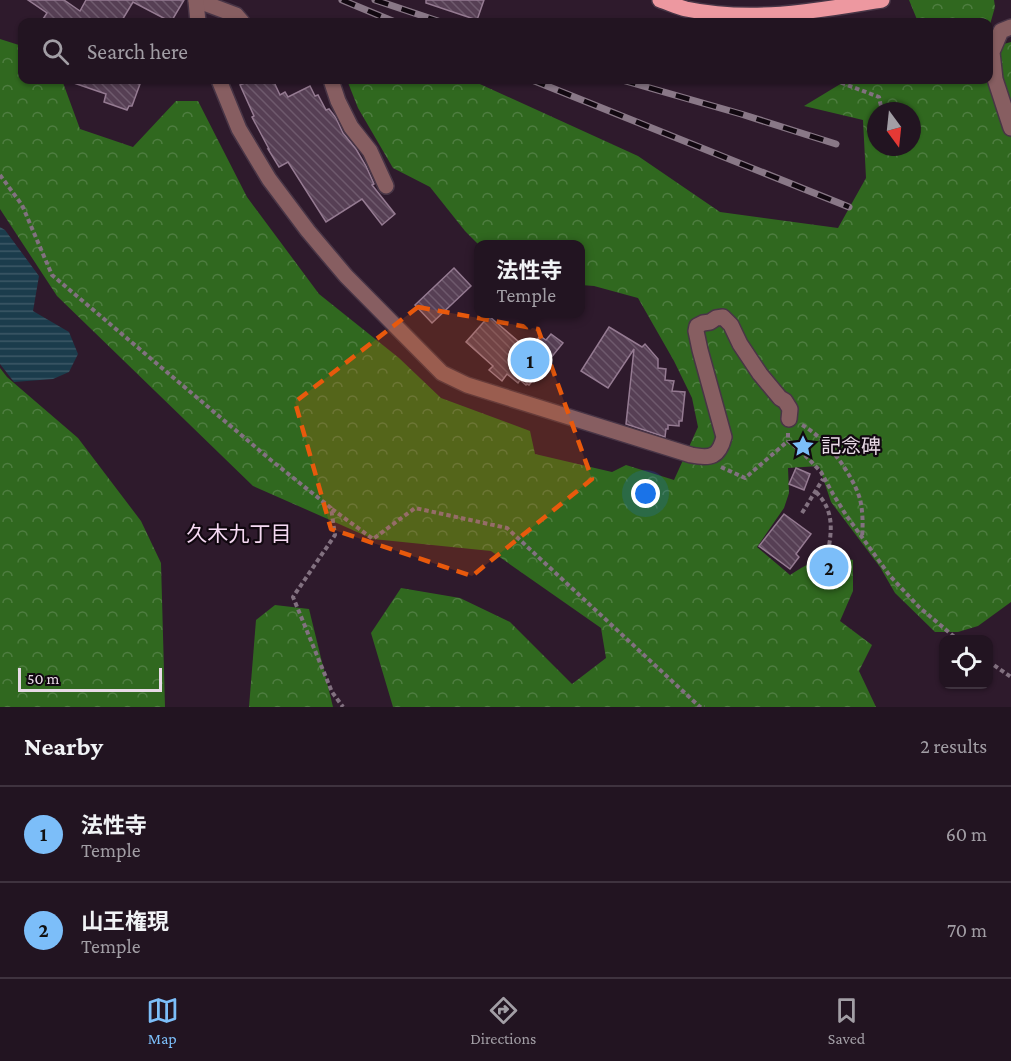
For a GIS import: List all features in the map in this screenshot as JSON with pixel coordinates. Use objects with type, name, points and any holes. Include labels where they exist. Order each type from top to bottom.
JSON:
[{"type":"main road","points":[[660,0],[685,9],[724,15],[787,15],[882,0]]},
{"type":"street","points":[[198,18],[196,0],[239,18]]},
{"type":"street","points":[[993,50],[1001,31],[1011,27]]},
{"type":"street","points":[[993,61],[995,79],[1011,128]]},
{"type":"street","points":[[221,84],[239,129],[269,179],[301,222],[346,276],[442,373],[467,385],[705,458],[721,448],[723,437],[696,331],[703,323],[723,316],[731,325],[760,375],[785,401],[790,409],[789,419]]},
{"type":"street","points":[[332,84],[351,127],[370,151],[386,186]]},
{"type":"path","points":[[845,84],[879,97],[880,102]]},
{"type":"path","points":[[0,175],[22,205],[52,275],[331,508],[373,538],[415,508],[507,528],[700,707],[705,707]]},
{"type":"path","points":[[705,458],[745,478],[788,441],[789,419],[809,429],[825,444],[847,471],[860,499],[862,537]]},
{"type":"path","points":[[788,441],[821,472],[841,508],[890,576],[912,599],[953,635]]},
{"type":"path","points":[[802,513],[824,478]]},
{"type":"path","points":[[816,492],[823,498],[832,524],[827,556]]},
{"type":"path","points":[[331,508],[335,536],[293,597],[332,692],[344,707]]},
{"type":"path","points":[[993,664],[1011,677]]},
{"type":"highlighted area","points":[[418,307],[538,329],[592,479],[472,576],[331,529],[295,402]]},
{"type":"green space","points":[[909,0],[994,0],[995,7],[992,18],[916,18]]},
{"type":"green space","points":[[0,39],[18,45],[18,84],[63,84],[80,129],[133,147],[176,101],[198,101],[247,197],[319,294],[399,358],[441,398],[530,431],[535,454],[612,472],[626,465],[674,480],[698,427],[692,398],[638,298],[585,285],[585,240],[474,240],[430,187],[393,168],[358,108],[349,84],[480,84],[638,156],[720,212],[838,228],[866,178],[863,120],[804,106],[840,84],[993,84],[993,47],[1011,42],[1011,602],[978,626],[958,632],[935,632],[895,593],[880,567],[831,502],[819,466],[788,468],[789,493],[784,508],[757,547],[790,575],[820,559],[835,557],[853,560],[853,591],[840,621],[872,645],[859,671],[876,707],[393,707],[371,633],[401,588],[460,598],[510,622],[572,684],[606,658],[601,628],[491,551],[373,539],[253,486],[57,296],[0,209]]},
{"type":"green space","points":[[0,368],[7,377],[78,438],[141,521],[161,563],[165,707],[0,707]]},
{"type":"green space","points":[[275,605],[309,609],[333,707],[249,707],[256,620]]},
{"type":"water","points":[[0,227],[5,230],[39,276],[33,311],[69,332],[78,354],[69,372],[53,379],[14,382],[0,364]]},
{"type":"building","points":[[28,0],[64,0],[80,11],[86,0],[184,0],[173,18],[163,18],[133,2],[123,18],[44,18],[47,13]]},
{"type":"building","points":[[426,0],[484,0],[478,18],[471,18],[426,3]]},
{"type":"building","points":[[77,84],[140,84],[132,106],[129,106],[127,110],[104,102],[106,94]]},
{"type":"building","points":[[275,84],[280,95],[285,92],[288,97],[310,86],[326,110],[329,109],[336,118],[343,133],[366,166],[374,184],[372,185],[395,214],[382,225],[362,199],[326,222],[288,162],[279,167],[252,117],[254,116],[240,85]]},
{"type":"building","points":[[454,268],[471,286],[432,323],[415,305]]},
{"type":"building","points":[[487,318],[491,318],[526,348],[534,339],[536,341],[540,336],[546,340],[551,334],[563,343],[529,385],[526,385],[520,380],[518,383],[507,374],[502,381],[489,370],[493,366],[466,342]]},
{"type":"building","points":[[609,327],[642,347],[645,344],[658,359],[658,368],[666,369],[665,380],[674,381],[672,391],[685,392],[682,421],[679,421],[679,426],[668,425],[665,437],[626,424],[634,349],[608,388],[581,371]]},
{"type":"building","points":[[796,468],[810,474],[804,490],[789,484]]},
{"type":"building","points":[[784,514],[811,534],[796,554],[799,557],[790,569],[759,546]]},
{"type":"railway","points":[[342,0],[385,18]]},
{"type":"railway","points":[[375,0],[429,18]]},
{"type":"railway","points":[[542,84],[849,207]]},
{"type":"railway","points":[[636,84],[836,144]]},
{"type":"place","name":"法性寺","points":[[530,360]]},
{"type":"place","name":"記念碑","points":[[803,446]]},
{"type":"place","name":"山王権現","points":[[829,567]]},
{"type":"district","name":"久木九丁目","points":[[239,534]]}]
